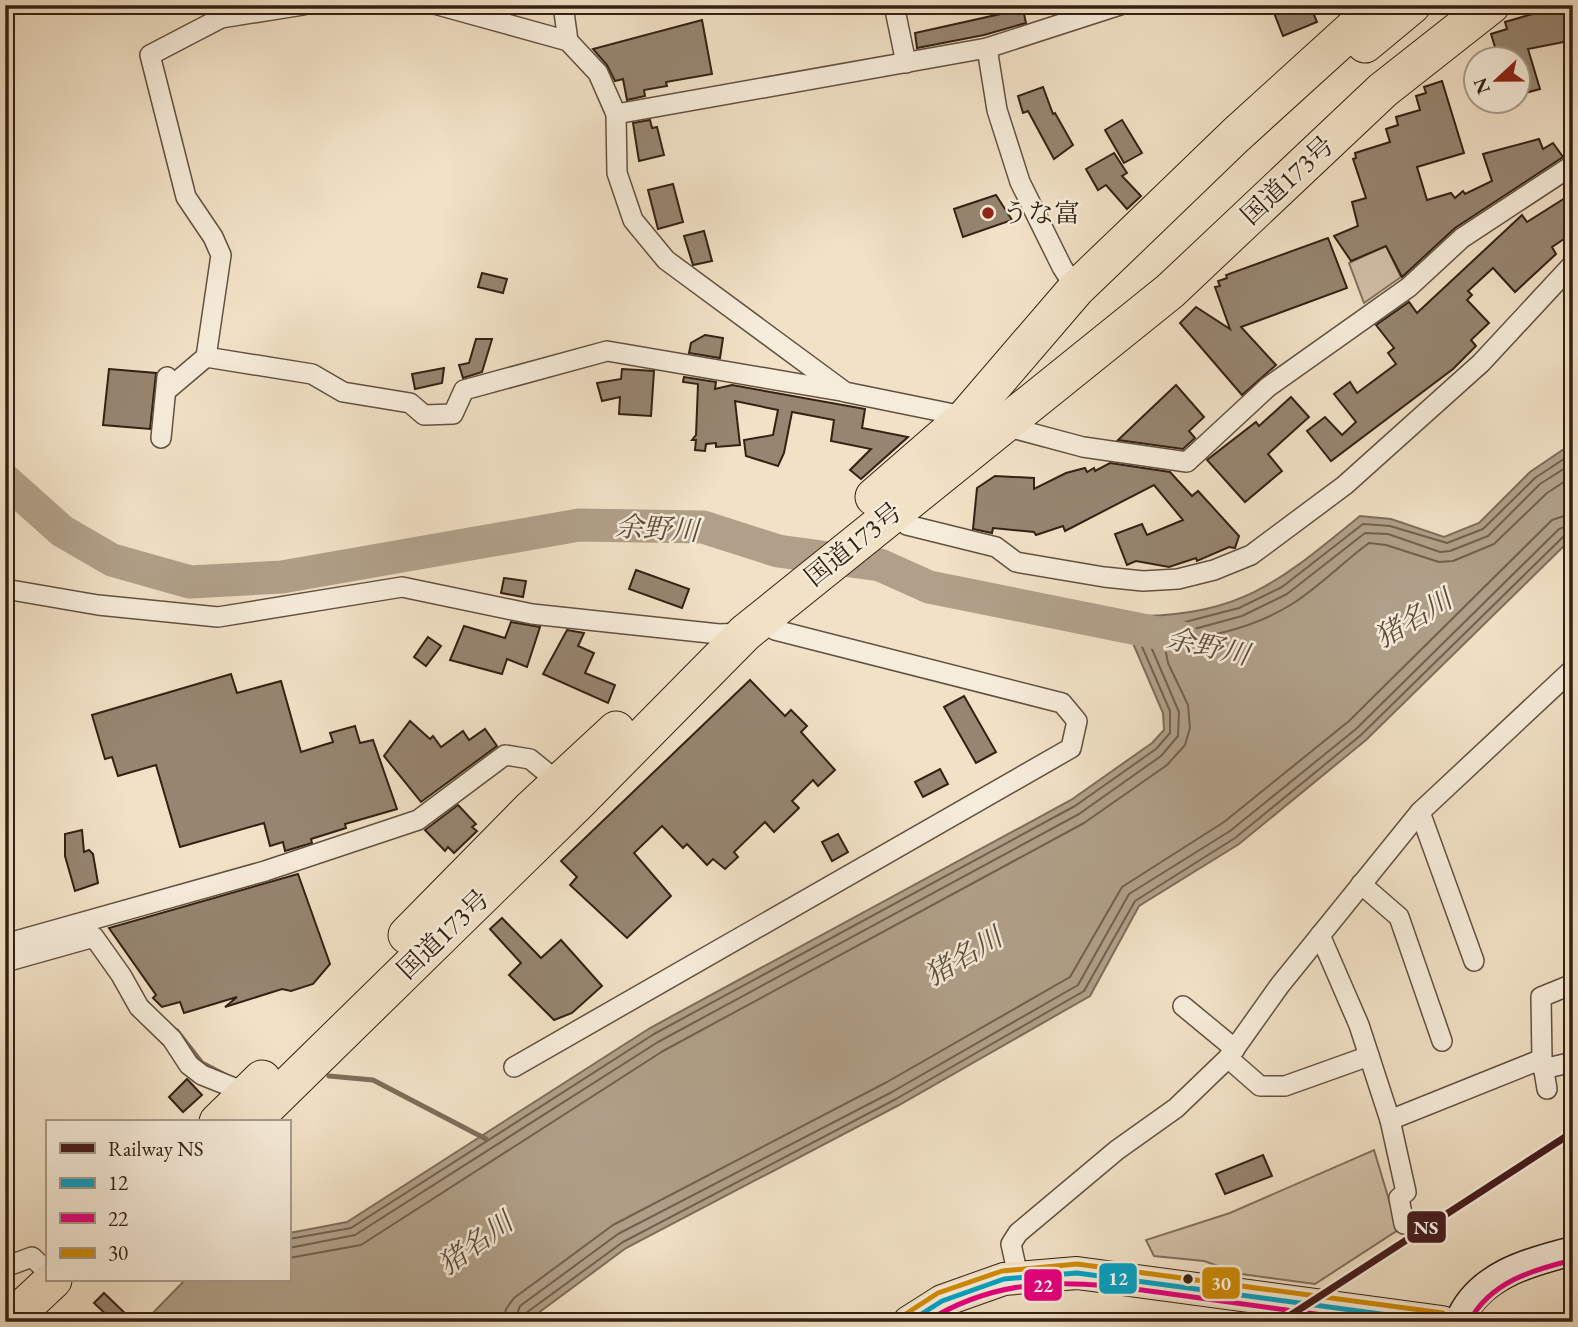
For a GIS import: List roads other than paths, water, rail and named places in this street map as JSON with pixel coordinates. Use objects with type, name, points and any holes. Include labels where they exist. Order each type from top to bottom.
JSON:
[{"type":"highway","name":"国道173号","points":[[993,413],[1076,289],[1236,135],[1379,5]]},
{"type":"highway","points":[[1278,141],[1412,5]]},
{"type":"highway","points":[[993,413],[1051,339],[1278,141],[1389,58],[1454,5]]},
{"type":"highway","name":"国道173号","points":[[222,1120],[249,1108],[568,793],[859,524],[993,413],[1170,291],[1383,90],[1490,5]]},
{"type":"highway","points":[[8,1322],[59,1282]]},
{"type":"highway","points":[[43,1322],[61,1282]]},
{"type":"main road","points":[[909,1322],[942,1301],[1018,1276],[1077,1273],[1429,1321]]},
{"type":"street","points":[[206,357],[221,255],[213,237],[186,197],[150,55],[221,12],[303,5]]},
{"type":"street","points":[[438,5],[568,41],[598,73],[616,114],[617,173],[633,220],[666,260],[845,392]]},
{"type":"street","points":[[563,5],[568,41]]},
{"type":"street","points":[[894,5],[906,63]]},
{"type":"street","points":[[616,114],[987,48],[1120,5]]},
{"type":"street","points":[[987,48],[997,110],[1020,182],[1062,267],[1076,289]]},
{"type":"street","points":[[161,438],[167,381],[206,357],[313,374],[343,392],[410,403],[424,415],[453,414],[464,390],[607,351],[845,392],[993,413],[1083,447],[1187,462],[1268,387],[1409,287],[1462,238],[1573,165]]},
{"type":"street","points":[[907,525],[996,547],[1016,562],[1104,578],[1143,581],[1178,579],[1214,570],[1251,555],[1345,485],[1481,363],[1573,264]]},
{"type":"street","points":[[5,589],[97,605],[218,617],[402,587],[532,614],[752,622],[1062,703],[1077,721],[1071,748],[514,1067]]},
{"type":"street","points":[[1018,1276],[1011,1244],[1018,1233],[1116,1150],[1176,1108],[1232,1054],[1320,935],[1420,812],[1573,668]]},
{"type":"street","points":[[5,944],[265,871],[418,820],[505,755],[530,759],[568,793]]},
{"type":"street","points":[[1420,812],[1474,961]]},
{"type":"street","points":[[1361,884],[1399,917],[1442,1041]]},
{"type":"street","points":[[1320,935],[1369,1056],[1390,1120],[1406,1192],[1399,1198],[1404,1224],[1409,1223]]},
{"type":"street","points":[[5,962],[94,937],[121,975],[139,1007],[172,1039],[189,1065],[249,1108]]},
{"type":"street","points":[[1544,1073],[1541,997],[1573,984]]},
{"type":"street","points":[[1183,1006],[1260,1086],[1284,1086],[1369,1056]]},
{"type":"street","points":[[1390,1120],[1573,1062]]},
{"type":"street","points":[[1459,1322],[1466,1305],[1488,1282],[1542,1258],[1573,1251]]},
{"type":"street","points":[[5,1267],[32,1257],[46,1268]]},
{"type":"water","name":"猪名川","points":[[1573,443],[1573,537],[1366,740],[1239,844],[1139,906],[1090,996],[899,1105],[626,1248],[526,1322],[144,1322],[183,1282],[290,1282],[290,1233],[347,1222],[650,1028],[1071,800],[1152,743],[1164,730],[1163,713],[1132,641],[1141,616],[1177,614],[1236,600],[1285,574],[1360,516],[1391,519],[1444,537],[1479,523],[1530,472]]},
{"type":"waterway","name":"余野川","points":[[5,480],[62,531],[112,560],[190,582],[282,577],[579,525],[703,527],[778,551],[880,565],[929,587],[1182,638]]},
{"type":"waterway","points":[[177,1031],[202,1063],[225,1075]]},
{"type":"waterway","points":[[329,1076],[373,1080],[486,1139]]},
{"type":"rail line","name":"NS","points":[[1280,1322],[1573,1132]]},
{"type":"place","name":"うな富","points":[[988,213]]}]
